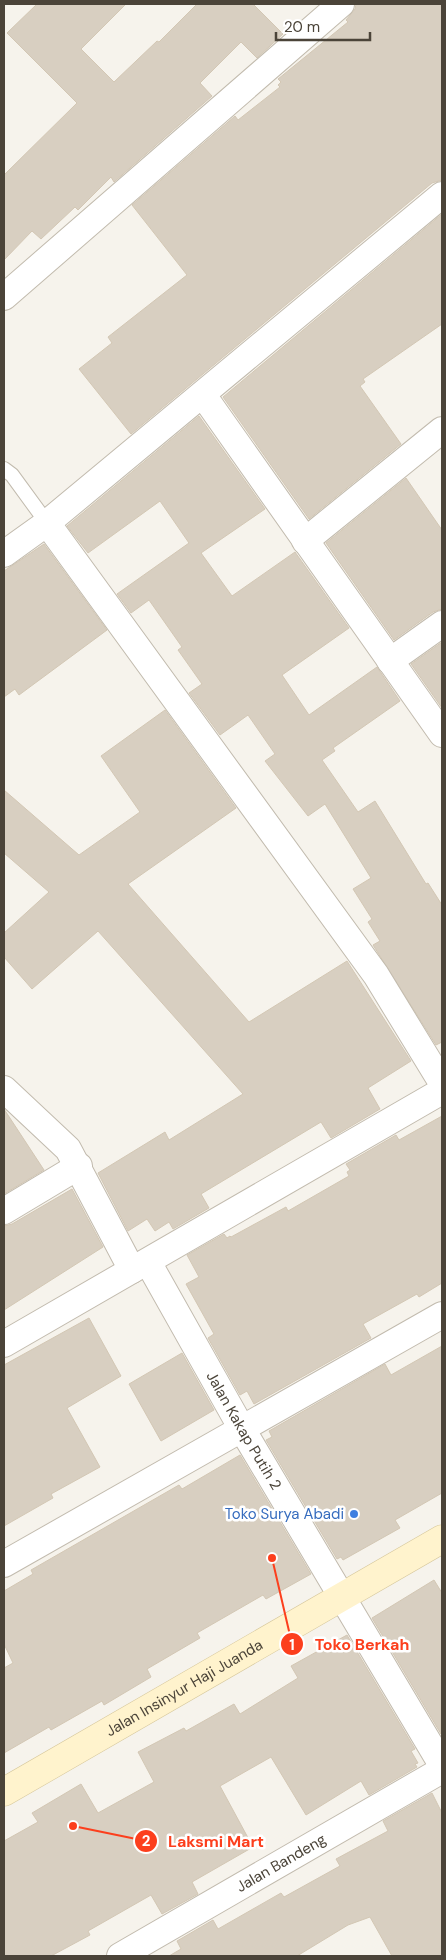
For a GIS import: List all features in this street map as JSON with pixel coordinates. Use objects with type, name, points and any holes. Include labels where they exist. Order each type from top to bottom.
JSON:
[{"type":"street","points":[[4,297],[341,4]]},
{"type":"street","points":[[4,553],[47,523],[442,195]]},
{"type":"street","points":[[203,395],[304,541],[442,734]]},
{"type":"street","points":[[304,541],[442,430]]},
{"type":"street","points":[[47,523],[376,975],[442,1083]]},
{"type":"street","points":[[390,661],[442,624]]},
{"type":"street","name":"Jalan Kakap Putih 2","points":[[4,1089],[56,1137],[79,1166],[242,1429],[442,1765]]},
{"type":"street","points":[[4,1344],[442,1091]]},
{"type":"street","points":[[4,1211],[79,1166]]},
{"type":"street","points":[[4,1564],[442,1315]]},
{"type":"street","name":"Jalan Insinyur Haji Juanda","points":[[4,1792],[442,1540]]},
{"type":"street","name":"Jalan Bandeng","points":[[120,1956],[442,1770]]},
{"type":"lane","points":[[4,469],[12,475],[47,523]]},
{"type":"building","points":[[37,4],[126,4],[81,49],[114,82],[157,41],[159,42],[197,4],[253,4],[283,34],[257,58],[241,42],[200,83],[212,96],[114,182],[111,177],[78,210],[75,207],[41,239],[32,231],[4,260],[4,175],[77,103],[7,33]]},
{"type":"building","points":[[356,4],[442,4],[442,180],[432,183],[131,434],[79,369],[112,343],[108,337],[187,275],[132,205],[235,116],[238,120],[280,87],[278,85],[281,82],[278,79],[348,22],[346,20],[355,9]]},
{"type":"building","points":[[442,214],[442,324],[363,379],[365,382],[360,386],[401,444],[309,519],[223,397]]},
{"type":"building","points":[[199,416],[265,509],[201,553],[232,596],[295,552],[349,628],[282,675],[309,715],[377,667],[400,701],[333,748],[335,751],[322,760],[358,812],[375,801],[426,884],[428,883],[442,905],[442,1042],[436,1045],[373,945],[380,941],[368,922],[372,919],[353,889],[371,878],[325,804],[308,816],[265,761],[275,754],[248,715],[220,735],[189,693],[202,684],[178,650],[182,647],[149,600],[131,613],[117,594],[189,543],[160,501],[88,553],[67,526]]},
{"type":"building","points":[[406,478],[442,530],[442,609],[433,612],[394,640],[326,543]]},
{"type":"building","points":[[44,544],[107,630],[19,695],[15,689],[4,697],[4,571]]},
{"type":"building","points":[[442,642],[442,708],[411,664]]},
{"type":"building","points":[[165,710],[236,808],[128,884],[249,1022],[347,961],[411,1061],[368,1088],[380,1109],[331,1138],[321,1122],[201,1194],[209,1208],[173,1229],[169,1222],[155,1231],[147,1219],[128,1231],[98,1173],[165,1132],[169,1140],[243,1094],[98,931],[32,989],[4,957],[4,933],[49,892],[4,853],[4,790],[79,855],[140,812],[101,756]]},
{"type":"building","points":[[4,1109],[44,1170],[4,1194]]},
{"type":"building","points":[[442,1116],[442,1283],[419,1297],[417,1294],[363,1324],[371,1338],[254,1404],[247,1391],[240,1395],[208,1338],[214,1334],[186,1284],[199,1277],[187,1255],[224,1234],[227,1238],[231,1237],[286,1207],[288,1211],[349,1176],[347,1172],[350,1170],[346,1164],[396,1135],[399,1140]]},
{"type":"building","points":[[72,1189],[103,1247],[4,1310],[4,1226],[12,1224]]},
{"type":"building","points":[[89,1318],[121,1376],[67,1408],[100,1467],[51,1494],[53,1498],[4,1526],[4,1365]]},
{"type":"building","points":[[442,1346],[442,1493],[395,1520],[400,1528],[343,1560],[341,1557],[337,1559],[266,1440],[272,1437],[269,1431],[385,1364],[391,1375]]},
{"type":"building","points":[[182,1353],[214,1410],[161,1441],[129,1384]]},
{"type":"building","points":[[240,1455],[311,1574],[266,1599],[263,1595],[197,1633],[200,1638],[147,1669],[151,1677],[104,1705],[102,1701],[51,1730],[49,1727],[4,1753],[4,1668],[13,1663],[4,1644],[4,1591],[33,1574],[31,1570],[179,1485],[182,1489]]},
{"type":"building","points":[[434,1580],[442,1593],[441,1734],[372,1618]]},
{"type":"building","points":[[347,1635],[415,1749],[411,1751],[418,1763],[415,1764],[417,1767],[369,1795],[361,1781],[306,1815],[271,1757],[220,1786],[253,1847],[192,1882],[198,1894],[162,1914],[151,1895],[88,1931],[90,1935],[51,1956],[4,1956],[4,1841],[38,1822],[32,1813],[81,1784],[98,1813],[154,1782],[138,1752],[184,1728],[186,1731],[234,1704],[240,1714],[298,1678],[291,1666]]},
{"type":"building","points":[[432,1793],[442,1813],[442,1956],[392,1956],[370,1917],[348,1925],[297,1956],[169,1956],[181,1949],[177,1941],[213,1920],[218,1929],[281,1893],[284,1897],[340,1866],[336,1859],[388,1831],[383,1821]]},
{"type":"place","name":"Toko Surya Abadi","points":[[354,1514]]},
{"type":"place","name":"Toko Berkah","points":[[272,1558]]},
{"type":"place","name":"Laksmi Mart","points":[[73,1826]]}]
